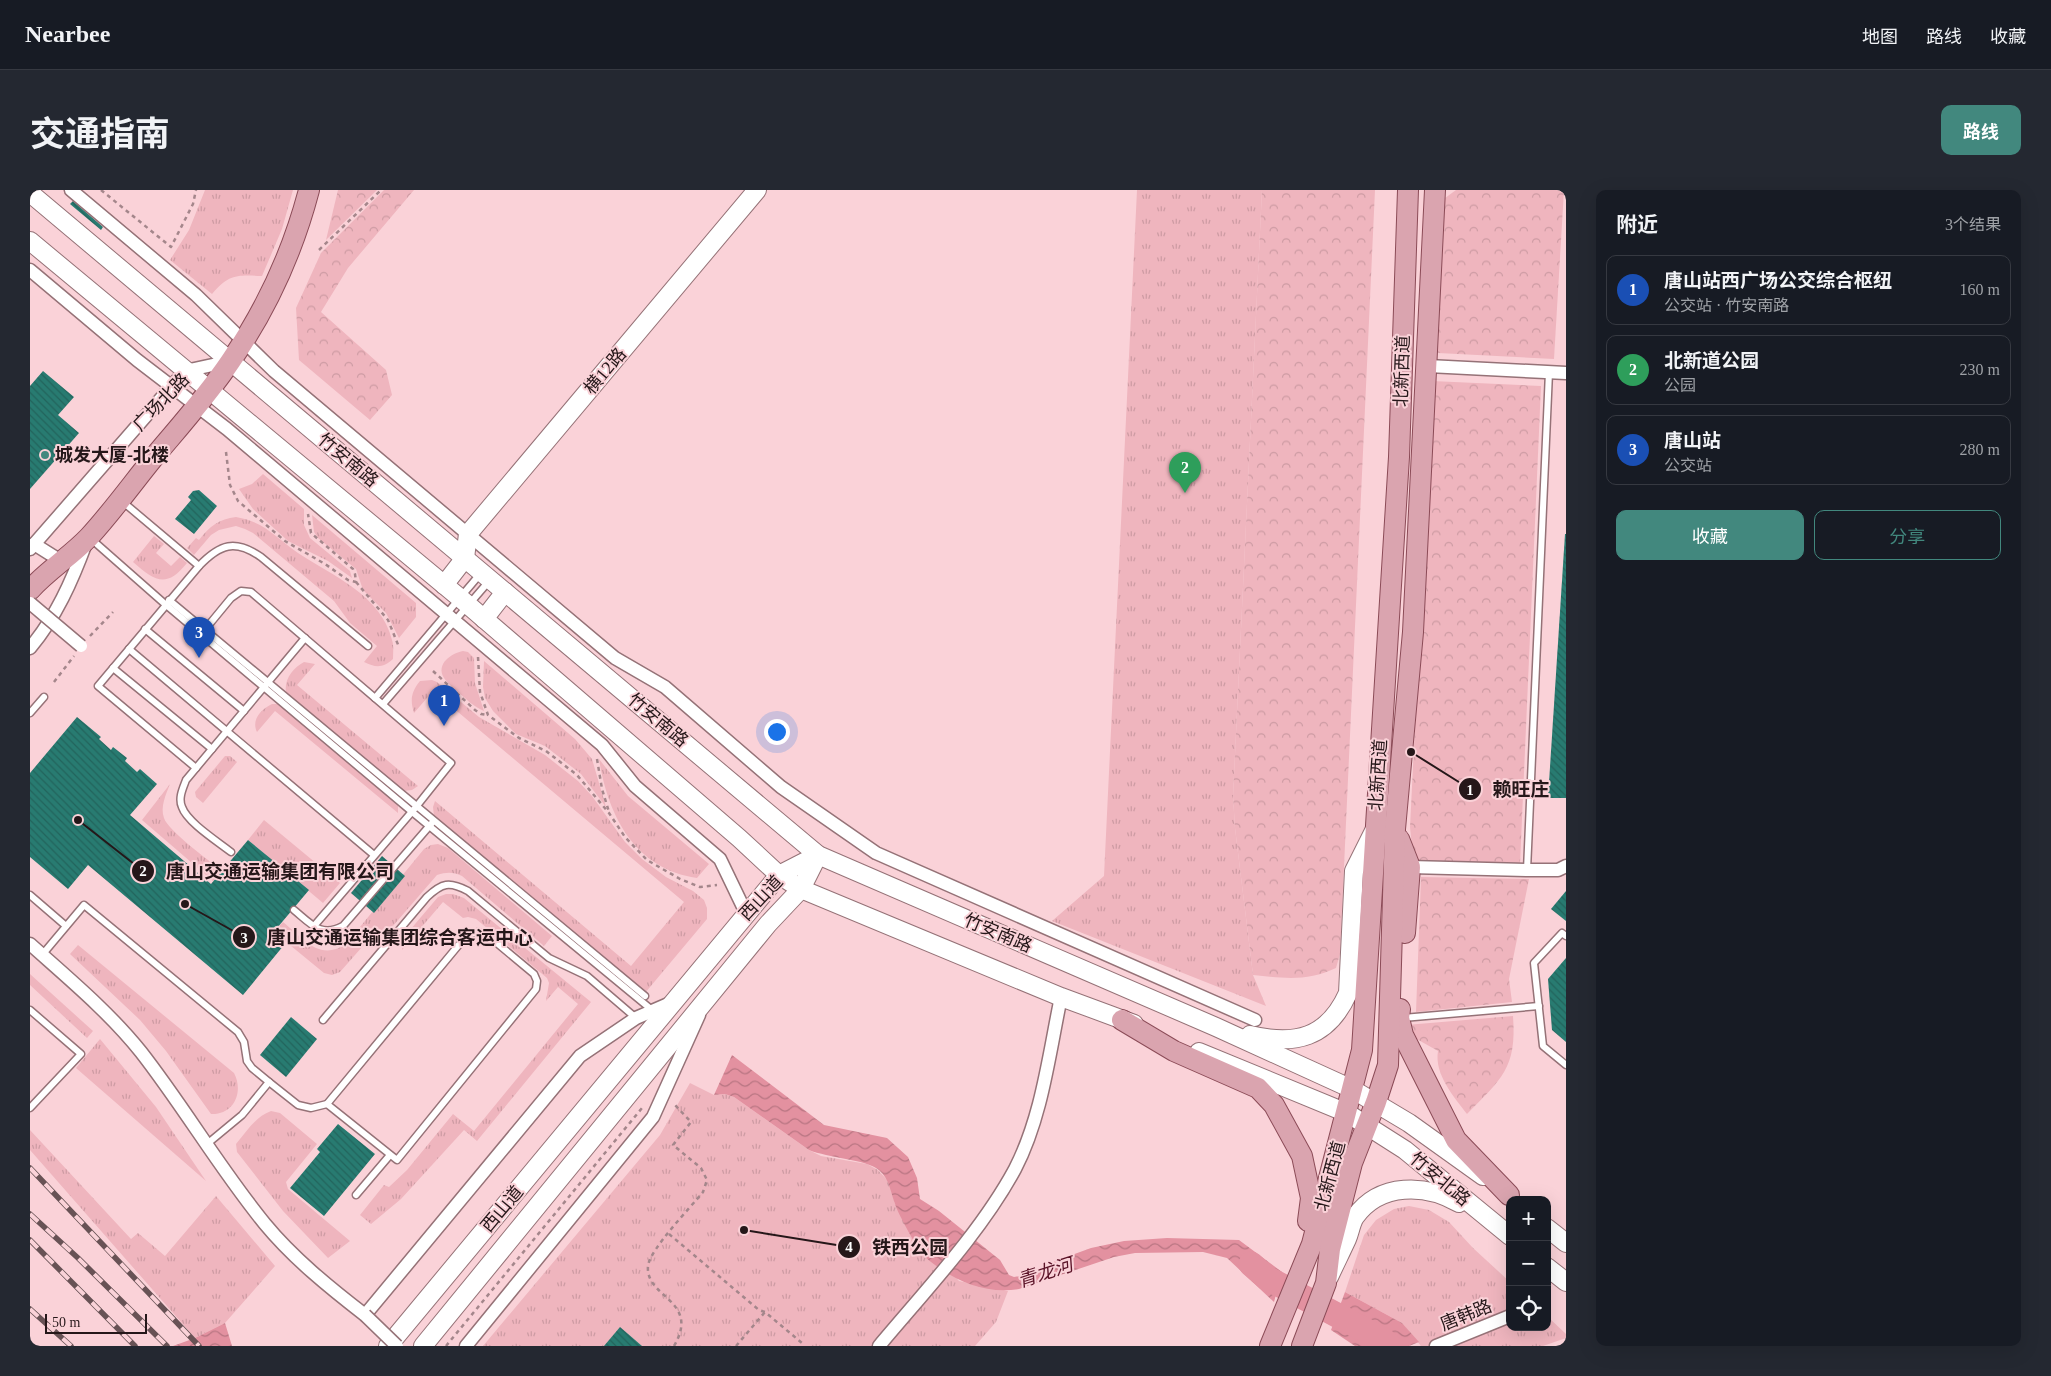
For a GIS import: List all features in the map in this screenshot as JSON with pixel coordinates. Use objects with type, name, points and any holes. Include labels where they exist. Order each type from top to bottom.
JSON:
[{"type":"main road","points":[[230,361],[255,322],[288,255],[309,190]]},
{"type":"main road","name":"横12路","points":[[468,534],[758,190]]},
{"type":"main road","name":"北新西道","points":[[1272,1342],[1312,1244],[1362,1050],[1374,831],[1399,457],[1408,190]]},
{"type":"main road","name":"北新西道","points":[[1302,1346],[1326,1283],[1332,1240],[1352,1163],[1388,1065],[1395,829],[1413,632],[1428,366],[1435,190]]},
{"type":"main road","name":"竹安南路","points":[[30,193],[818,855],[1216,1027],[1352,1089],[1376,1102]]},
{"type":"main road","name":"竹安南路","points":[[30,241],[444,585],[739,838],[779,875],[801,890],[1347,1113],[1367,1126]]},
{"type":"main road","name":"广场北路","points":[[30,590],[42,576],[61,562],[88,537],[210,390],[230,361]]},
{"type":"main road","points":[[444,585],[465,558],[468,534]]},
{"type":"main road","points":[[484,619],[505,592]]},
{"type":"main road","points":[[1395,829],[1410,867],[1399,1018],[1403,1035],[1456,1140],[1509,1196]]},
{"type":"main road","points":[[1216,1027],[1263,1038],[1291,1040],[1305,1037],[1321,1030],[1333,1019],[1348,993],[1354,871],[1374,831]]},
{"type":"main road","name":"西山道","points":[[388,1346],[779,875],[818,855]]},
{"type":"main road","name":"西山道","points":[[423,1346],[708,996],[768,924],[801,890],[818,855]]},
{"type":"main road","points":[[1122,1020],[1174,1051],[1258,1088],[1274,1105],[1302,1156],[1307,1174],[1311,1198],[1304,1261]]},
{"type":"main road","name":"竹安北路","points":[[1376,1102],[1409,1123],[1508,1196]]},
{"type":"main road","name":"竹安北路","points":[[1367,1126],[1405,1150],[1506,1233]]},
{"type":"main road","points":[[1326,1283],[1355,1218],[1377,1198],[1393,1191],[1405,1189],[1444,1194],[1492,1222]]},
{"type":"main road","points":[[1551,1231],[1566,1243]]},
{"type":"main road","points":[[1551,1270],[1566,1282]]},
{"type":"street","points":[[71,190],[196,295],[274,371],[615,658],[665,688],[781,787],[876,853],[1255,1020]]},
{"type":"street","points":[[30,270],[452,617],[602,745],[635,786],[720,859],[746,913]]},
{"type":"street","name":"广场北路","points":[[32,546],[185,371],[230,361]]},
{"type":"street","points":[[1428,366],[1566,372]]},
{"type":"street","points":[[30,648],[47,629],[70,584],[88,537]]},
{"type":"street","points":[[32,546],[61,562]]},
{"type":"street","points":[[30,603],[81,646]]},
{"type":"street","points":[[1410,867],[1558,870],[1566,866]]},
{"type":"street","points":[[30,944],[107,1016],[139,1051],[255,1210],[284,1245],[341,1297],[365,1315],[397,1346]]},
{"type":"street","points":[[466,1346],[653,1117],[708,996]]},
{"type":"street","points":[[879,1346],[978,1225],[1015,1168],[1037,1110],[1061,997]]},
{"type":"street","points":[[365,1315],[580,1056],[636,1018],[675,1001]]},
{"type":"street","name":"唐韩路","points":[[1436,1346],[1506,1318]]},
{"type":"lane","points":[[1527,870],[1549,372]]},
{"type":"lane","points":[[120,499],[199,566]]},
{"type":"lane","points":[[88,537],[652,1010]]},
{"type":"lane","points":[[196,768],[98,686],[167,602],[210,554],[224,546],[250,549],[261,556],[368,646]]},
{"type":"lane","points":[[375,698],[452,617],[486,576]]},
{"type":"lane","points":[[383,704],[486,576]]},
{"type":"lane","points":[[203,632],[231,598],[241,591],[250,592],[452,762],[314,926]]},
{"type":"lane","points":[[145,629],[244,711]]},
{"type":"lane","points":[[231,852],[187,817],[181,806],[181,793],[186,780],[305,638]]},
{"type":"lane","points":[[129,649],[374,855]]},
{"type":"lane","points":[[113,668],[212,749]]},
{"type":"lane","points":[[30,713],[44,697]]},
{"type":"lane","points":[[294,910],[323,932],[334,932],[343,926],[431,824]]},
{"type":"lane","points":[[431,824],[645,996]]},
{"type":"lane","points":[[323,1020],[427,897],[436,889],[446,884],[456,885],[468,891],[549,958],[586,976],[636,1018]]},
{"type":"lane","points":[[30,895],[66,926]]},
{"type":"lane","points":[[42,955],[84,906],[238,1032],[244,1042],[246,1061],[252,1068],[298,1105],[311,1108],[327,1104],[462,941],[470,934],[478,932],[486,934],[534,974],[537,981],[536,989],[396,1160],[327,1104]]},
{"type":"lane","points":[[1566,936],[1562,933],[1534,963],[1543,1046],[1566,1065]]},
{"type":"lane","points":[[1399,1018],[1539,1006]]},
{"type":"lane","points":[[30,1010],[81,1054],[30,1108]]},
{"type":"lane","points":[[206,1144],[242,1115],[269,1082]]},
{"type":"lane","points":[[356,1195],[390,1155]]},
{"type":"path","points":[[101,190],[171,247],[193,204],[196,190]]},
{"type":"path","points":[[319,250],[381,190]]},
{"type":"path","points":[[226,452],[230,485],[238,501],[285,541],[326,564],[348,580],[356,582]]},
{"type":"path","points":[[308,507],[311,533],[353,569],[356,582],[388,620],[400,647]]},
{"type":"path","points":[[478,652],[480,692],[488,715]]},
{"type":"path","points":[[432,670],[481,714],[488,715],[510,732],[546,751],[561,762],[577,776],[609,814],[634,848],[663,870],[700,887],[724,884]]},
{"type":"path","points":[[596,752],[600,783],[609,814]]},
{"type":"path","points":[[674,1346],[681,1330],[680,1314],[676,1306],[660,1291],[650,1275],[648,1267],[654,1252],[703,1192],[707,1180],[701,1168],[672,1145],[692,1122],[675,1105]]},
{"type":"path","points":[[446,1346],[643,1106]]},
{"type":"path","points":[[669,1234],[759,1310],[765,1312],[802,1343]]},
{"type":"path","points":[[736,1346],[765,1312]]},
{"type":"green space","points":[[205,190],[293,190],[282,229],[262,276],[234,277],[223,283],[212,294],[170,260],[189,230]]},
{"type":"green space","points":[[338,190],[377,190],[326,240]]},
{"type":"green space","points":[[384,190],[414,190],[348,268],[321,312],[386,370],[392,395],[370,420],[299,360],[296,308],[321,253]]},
{"type":"green space","points":[[1137,190],[1262,190],[1233,796],[1235,828],[1253,975],[1266,1006],[1052,921],[1104,876]]},
{"type":"green space","points":[[1262,190],[1375,190],[1340,954],[1336,968],[1315,975],[1295,978],[1253,975],[1235,828],[1233,796]]},
{"type":"green space","points":[[1456,190],[1564,190],[1554,359],[1438,353],[1441,201]]},
{"type":"green space","points":[[1432,381],[1541,386],[1520,864],[1416,861],[1413,857],[1410,827]]},
{"type":"green space","points":[[263,474],[304,509],[304,525],[310,538],[350,571],[352,578],[328,561],[288,541],[253,509],[239,489],[252,484]]},
{"type":"green space","points":[[312,515],[416,603],[416,617],[399,638],[386,613],[363,590],[356,569],[318,538],[314,532]]},
{"type":"green space","points":[[236,517],[262,526],[298,553],[354,588],[367,599],[386,624],[393,642],[393,659],[379,666],[364,662],[377,646],[350,623],[334,601],[253,533],[236,526],[219,530],[211,535],[194,555],[187,548],[196,538],[199,540],[215,524],[225,519]]},
{"type":"green space","points":[[154,536],[164,544],[156,553],[171,566],[180,557],[187,563],[180,571],[166,579],[154,578],[133,562]]},
{"type":"green space","points":[[463,651],[468,652],[474,658],[475,683],[484,711],[470,703],[445,680],[442,673],[443,664],[446,660],[454,654]]},
{"type":"green space","points":[[484,661],[575,739],[592,759],[606,807],[581,774],[545,746],[516,734],[493,711],[485,698],[483,687]]},
{"type":"green space","points":[[304,662],[315,664],[297,685],[418,786],[412,790],[404,791],[286,692],[286,683],[290,674]]},
{"type":"green space","points":[[432,680],[437,682],[479,717],[545,755],[578,781],[592,796],[625,842],[642,859],[666,877],[693,891],[704,900],[707,908],[707,919],[645,993],[434,817],[433,807],[435,801],[631,966],[684,902],[433,691],[414,713],[412,700],[415,689],[420,681]]},
{"type":"green space","points":[[272,704],[278,704],[395,803],[398,806],[398,813],[275,711],[257,732],[255,723],[258,715]]},
{"type":"green space","points":[[225,756],[230,756],[237,762],[203,803],[196,797],[195,792]]},
{"type":"green space","points":[[599,759],[628,796],[709,864],[697,878],[675,873],[657,864],[641,851],[628,836],[609,800]]},
{"type":"green space","points":[[170,784],[163,805],[164,818],[167,824],[181,838],[222,871],[213,881],[142,820]]},
{"type":"green space","points":[[264,820],[340,883],[323,903],[248,840]]},
{"type":"green space","points":[[438,844],[448,848],[552,936],[544,946],[462,876],[450,873],[437,875],[386,934],[370,938],[340,972],[332,975],[324,973],[274,932],[283,922],[305,941],[319,949],[336,949],[346,944],[424,849]]},
{"type":"green space","points":[[1421,877],[1529,879],[1509,979],[1512,1002],[1416,1012]]},
{"type":"green space","points":[[453,894],[464,898],[591,1002],[477,1141],[464,1130],[401,1199],[371,1224],[360,1215],[384,1185],[389,1187],[407,1170],[453,1114],[474,1131],[578,1004],[558,987],[546,1001],[549,983],[547,978],[476,919],[463,918],[443,902],[402,950],[404,937],[438,897]]},
{"type":"green space","points":[[78,945],[234,1073],[237,1080],[237,1095],[235,1101],[226,1111],[211,1114],[166,1051],[140,1020],[70,954]]},
{"type":"green space","points":[[30,974],[93,1031],[87,1038],[30,985]]},
{"type":"green space","points":[[1513,1016],[1514,1034],[1512,1049],[1504,1072],[1498,1082],[1467,1114],[1451,1093],[1442,1077],[1439,1068],[1438,1051],[1406,1033],[1406,1025]]},
{"type":"green space","points":[[100,1039],[156,1107],[206,1181],[76,1068]]},
{"type":"green space","points":[[690,1083],[714,1095],[725,1094],[734,1097],[809,1150],[821,1156],[867,1164],[878,1170],[889,1182],[895,1204],[959,1281],[1008,1291],[996,1322],[975,1346],[483,1346],[660,1135]]},
{"type":"green space","points":[[271,1111],[280,1113],[317,1144],[286,1182],[288,1189],[350,1241],[328,1258],[283,1211],[237,1152],[236,1144],[248,1129],[260,1117]]},
{"type":"green space","points":[[30,1130],[131,1239],[138,1233],[165,1256],[216,1196],[275,1266],[225,1323],[195,1338],[30,1150]]},
{"type":"green space","points":[[1409,1206],[1429,1210],[1449,1222],[1473,1248],[1506,1278],[1506,1331],[1551,1331],[1551,1320],[1566,1334],[1566,1338],[1543,1346],[1421,1346],[1402,1323],[1345,1292],[1364,1235],[1376,1220],[1394,1209]]},
{"type":"water","points":[[732,1055],[824,1125],[887,1138],[908,1157],[917,1178],[920,1199],[939,1211],[1000,1260],[1009,1275],[1014,1277],[1026,1275],[1058,1260],[1091,1248],[1124,1241],[1167,1238],[1239,1240],[1282,1272],[1274,1302],[1227,1258],[1203,1252],[1135,1253],[1114,1257],[1019,1289],[993,1290],[968,1284],[945,1272],[922,1254],[900,1215],[888,1182],[879,1170],[865,1163],[809,1150],[734,1097],[725,1094],[714,1095]]},
{"type":"water","points":[[1345,1292],[1402,1323],[1419,1342],[1409,1346],[1355,1346],[1331,1330]]},
{"type":"water","points":[[225,1323],[232,1346],[173,1346],[195,1338]]},
{"type":"building","points":[[73,201],[103,227],[101,230],[70,204]]},
{"type":"building","name":"城发大厦-北楼","points":[[43,371],[74,397],[58,415],[79,433],[30,489],[30,386]]},
{"type":"building","points":[[199,490],[217,506],[194,534],[175,519],[191,500],[188,497],[193,491]]},
{"type":"building","points":[[1565,534],[1566,798],[1548,798]]},
{"type":"building","points":[[77,717],[101,737],[99,739],[111,750],[113,747],[127,758],[125,761],[137,772],[140,769],[157,784],[130,815],[211,884],[248,840],[309,890],[272,934],[284,945],[243,995],[88,865],[68,889],[30,857],[30,773]]},
{"type":"building","points":[[382,856],[405,876],[374,913],[351,893]]},
{"type":"building","points":[[1566,891],[1566,921],[1551,909]]},
{"type":"building","points":[[1566,958],[1566,1042],[1552,1030],[1548,979]]},
{"type":"building","points":[[291,1017],[317,1039],[286,1077],[260,1055]]},
{"type":"building","points":[[338,1124],[375,1154],[324,1216],[290,1188],[320,1152],[317,1149]]},
{"type":"building","points":[[620,1327],[642,1346],[604,1346]]},
{"type":"waterway","name":"青龙河","points":[[1251,1264],[1267,1278],[1382,1339],[1390,1346]]},
{"type":"railway","points":[[30,1168],[199,1346]]},
{"type":"railway","points":[[30,1214],[78,1258],[167,1346]]},
{"type":"railway","points":[[30,1240],[135,1346]]},
{"type":"railway","points":[[30,1309],[71,1346]]},
{"type":"place","name":"城发大厦-北楼","points":[[45,455]]},
{"type":"place","name":"北新道公园","points":[[1185,493]]},
{"type":"place","name":"唐山站","points":[[199,658]]},
{"type":"place","name":"唐山站西广场公交综合枢纽","points":[[444,726]]},
{"type":"place","name":"赖旺庄","points":[[1411,752]]},
{"type":"place","name":"唐山交通运输集团有限公司","points":[[78,820]]},
{"type":"place","name":"唐山交通运输集团综合客运中心","points":[[185,904]]},
{"type":"place","name":"铁西公园","points":[[744,1230]]}]
